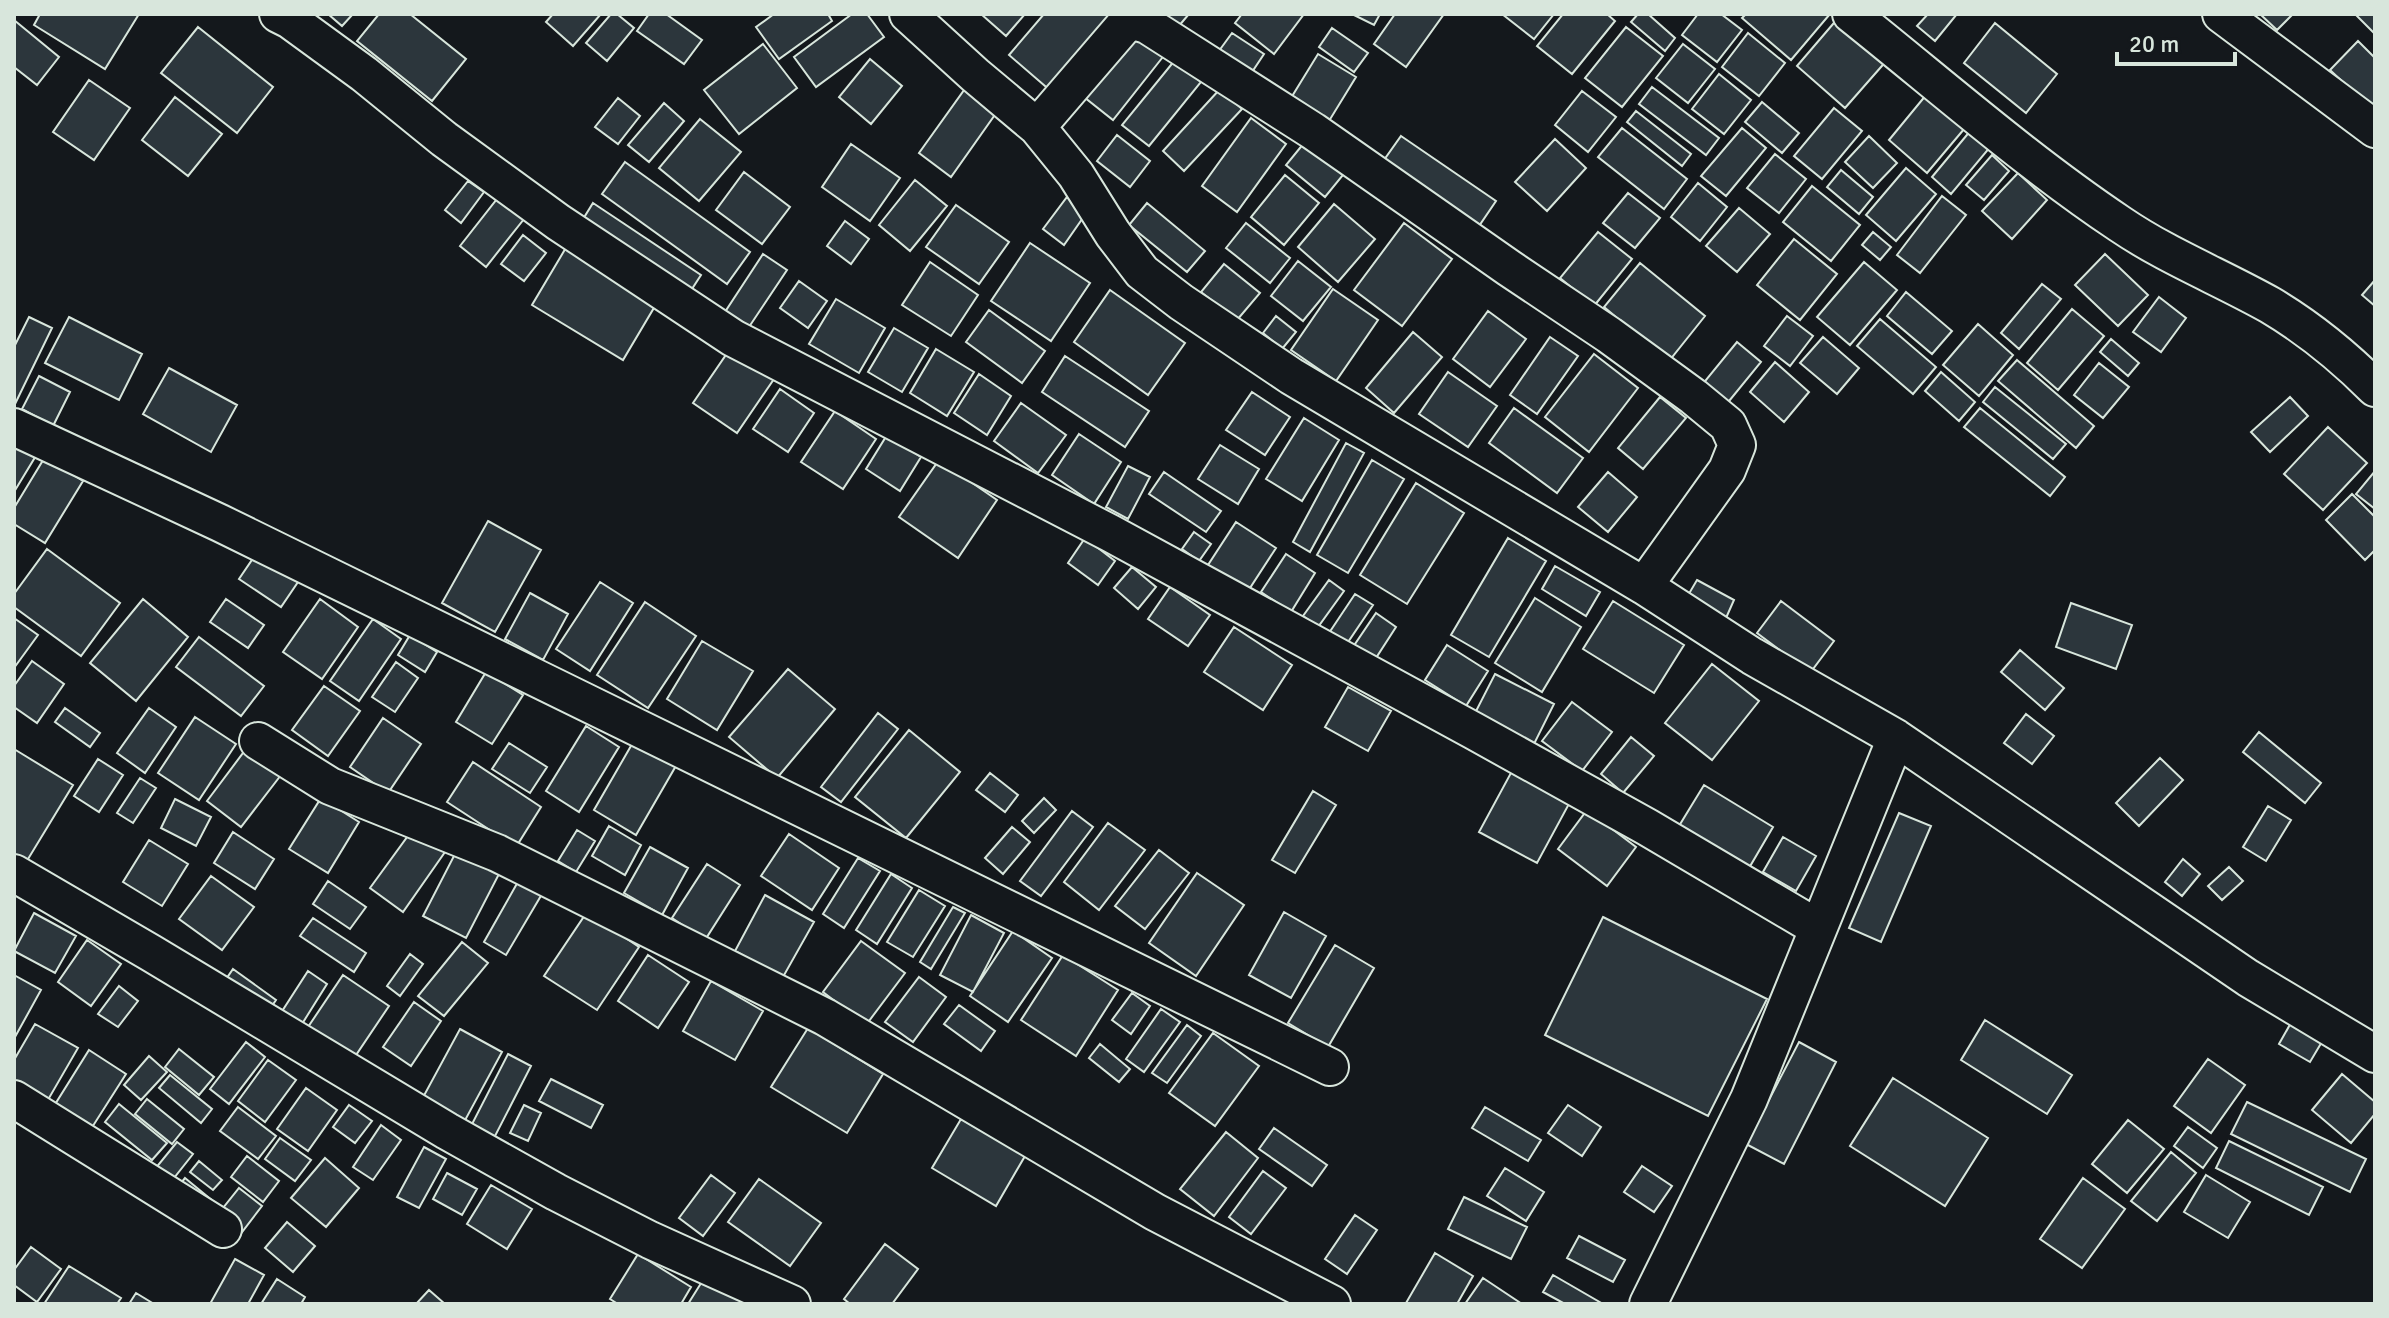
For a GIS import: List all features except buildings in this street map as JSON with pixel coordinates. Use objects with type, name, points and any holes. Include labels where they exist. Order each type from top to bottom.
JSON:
[{"type":"street","points":[[278,14],[303,29],[444,139],[558,222],[733,338],[1110,533],[1647,827],[1818,928]]},
{"type":"street","points":[[908,14],[1037,127],[1076,175],[1113,234],[1142,272],[1181,302],[1291,376],[1644,586],[1752,656],[1896,738],[2248,978],[2375,1054]]},
{"type":"street","points":[[1851,14],[1944,90],[2119,224],[2166,253],[2271,306],[2319,339],[2375,388]]},
{"type":"street","points":[[2221,14],[2375,129]]},
{"type":"street","points":[[1037,127],[1123,27],[1133,21],[1147,25],[1313,131],[1694,397],[1728,425],[1737,445],[1727,470],[1644,586]]},
{"type":"street","points":[[14,427],[220,523],[1330,1067]]},
{"type":"street","points":[[1648,1304],[1749,1099],[1896,738]]},
{"type":"street","points":[[258,741],[330,786],[497,853],[825,1017],[1155,1212],[1332,1304]]},
{"type":"street","points":[[14,873],[447,1131],[556,1192],[650,1240],[792,1304]]},
{"type":"street","points":[[14,1099],[223,1229]]}]
